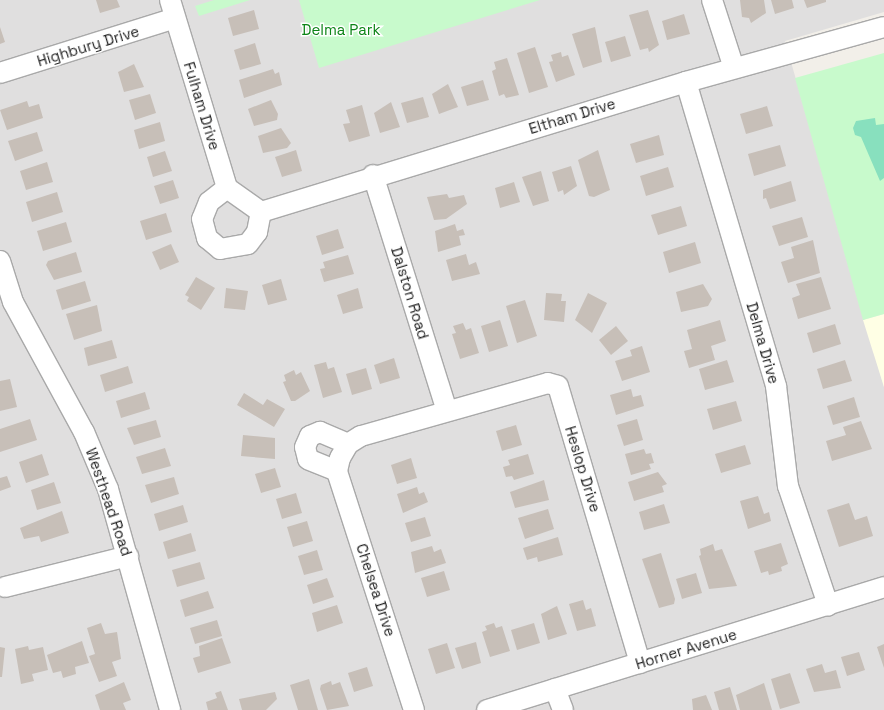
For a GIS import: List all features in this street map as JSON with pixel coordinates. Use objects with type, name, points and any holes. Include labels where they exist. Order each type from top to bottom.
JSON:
[{"type":"street","points":[[712,0],[734,68]]},
{"type":"street","name":"Highbury Drive","points":[[0,73],[172,9]]},
{"type":"street","name":"Fulham Drive","points":[[172,9],[227,188]]},
{"type":"street","name":"Eltham Drive","points":[[254,208],[373,175],[734,68],[884,26]]},
{"type":"street","name":"Delma Drive","points":[[686,82],[776,386],[788,486],[828,605]]},
{"type":"street","name":"Dalston Road","points":[[373,175],[448,411]]},
{"type":"street","points":[[227,188],[254,208],[257,232],[248,244],[220,249],[207,238],[202,219],[209,202],[227,188]]},
{"type":"street","name":"Westhead Road","points":[[0,261],[7,304],[84,432],[108,489],[170,710]]},
{"type":"street","name":"Heslop Drive","points":[[448,411],[548,383],[558,386],[640,663]]},
{"type":"street","points":[[348,444],[320,432],[310,436],[306,447],[308,459],[337,471],[348,444],[361,436],[448,411]]},
{"type":"street","name":"Chelsea Drive","points":[[337,471],[414,710]]},
{"type":"street","points":[[5,587],[128,556]]},
{"type":"street","name":"Horner Avenue","points":[[487,710],[828,605],[884,586]]},
{"type":"street","points":[[555,689],[563,710]]},
{"type":"shaded area","points":[[0,0],[884,0],[884,12],[785,41],[884,387],[884,710],[0,710]]},
{"type":"shaded area","points":[[884,314],[884,387],[863,320]]},
{"type":"green space","points":[[214,0],[250,0],[199,16],[195,6]]},
{"type":"green space","name":"Delma Park","points":[[299,0],[540,0],[319,68]]},
{"type":"green space","points":[[884,53],[884,314],[863,320],[795,78]]},
{"type":"green space","points":[[875,118],[876,125],[884,124],[884,178],[880,181],[861,137],[855,135],[853,128],[856,121]]},
{"type":"building","points":[[96,0],[117,0],[120,7],[100,13]]},
{"type":"building","points":[[740,0],[764,0],[766,13],[751,23],[749,18],[742,17]]},
{"type":"building","points":[[771,0],[792,0],[794,8],[775,14]]},
{"type":"building","points":[[804,0],[826,0],[826,2],[807,8]]},
{"type":"building","points":[[254,10],[259,29],[233,36],[228,18]]},
{"type":"building","points":[[648,10],[659,45],[649,52],[648,48],[640,50],[629,15]]},
{"type":"building","points":[[684,14],[690,34],[667,40],[662,21]]},
{"type":"building","points":[[0,27],[5,42],[0,44]]},
{"type":"building","points":[[595,27],[602,62],[583,68],[572,34]]},
{"type":"building","points":[[625,36],[631,56],[611,62],[605,42]]},
{"type":"building","points":[[255,43],[261,64],[240,70],[234,50]]},
{"type":"building","points":[[535,47],[548,87],[529,93],[517,53]]},
{"type":"building","points":[[561,52],[562,57],[568,55],[575,75],[556,82],[549,62],[553,61],[551,55]]},
{"type":"building","points":[[507,58],[519,95],[506,98],[504,94],[499,96],[492,71],[496,69],[494,62]]},
{"type":"building","points":[[134,64],[144,87],[124,92],[118,72]]},
{"type":"building","points":[[273,69],[275,74],[279,72],[282,85],[244,98],[239,80]]},
{"type":"building","points":[[483,80],[489,100],[467,106],[461,87]]},
{"type":"building","points":[[448,84],[458,107],[439,114],[432,94]]},
{"type":"building","points":[[150,94],[156,113],[135,120],[129,100]]},
{"type":"building","points":[[423,97],[429,117],[407,123],[401,103]]},
{"type":"building","points":[[271,100],[278,114],[277,120],[254,126],[248,109]]},
{"type":"building","points":[[27,101],[29,107],[39,104],[43,118],[7,130],[0,110]]},
{"type":"building","points":[[391,102],[400,127],[380,133],[374,113]]},
{"type":"building","points":[[362,105],[370,136],[349,142],[343,124],[350,123],[346,110]]},
{"type":"building","points":[[767,106],[773,126],[746,134],[740,114]]},
{"type":"building","points":[[160,122],[165,141],[139,149],[134,130]]},
{"type":"building","points":[[281,128],[291,143],[287,148],[263,153],[258,136]]},
{"type":"building","points":[[37,132],[43,151],[15,161],[8,141]]},
{"type":"building","points":[[659,135],[664,155],[636,163],[630,144]]},
{"type":"building","points":[[780,145],[786,166],[754,176],[748,154]]},
{"type":"building","points":[[296,150],[302,171],[282,177],[275,157]]},
{"type":"building","points":[[598,150],[610,190],[594,197],[589,196],[578,160]]},
{"type":"building","points":[[165,151],[172,171],[153,177],[147,157]]},
{"type":"building","points":[[47,162],[53,182],[26,190],[20,171]]},
{"type":"building","points":[[571,166],[577,186],[564,195],[563,190],[558,192],[552,172]]},
{"type":"building","points":[[668,167],[674,187],[646,196],[640,176]]},
{"type":"building","points":[[541,171],[549,201],[533,206],[522,177]]},
{"type":"building","points":[[173,180],[179,198],[160,204],[154,186]]},
{"type":"building","points":[[791,181],[796,201],[770,209],[766,198],[763,199],[763,190]]},
{"type":"building","points":[[514,182],[520,202],[500,208],[495,188]]},
{"type":"building","points":[[57,192],[63,212],[32,222],[26,202]]},
{"type":"building","points":[[447,194],[449,198],[464,195],[467,204],[446,219],[434,220],[427,197]]},
{"type":"building","points":[[681,206],[687,226],[658,235],[651,215]]},
{"type":"building","points":[[166,213],[172,232],[146,240],[140,221]]},
{"type":"building","points":[[802,217],[808,237],[779,246],[772,226]]},
{"type":"building","points":[[66,222],[72,242],[43,251],[37,231]]},
{"type":"building","points":[[455,224],[457,231],[463,229],[465,235],[459,236],[461,245],[438,252],[435,231]]},
{"type":"building","points":[[338,229],[344,248],[322,255],[316,236]]},
{"type":"building","points":[[813,240],[820,273],[788,283],[781,262],[794,258],[791,247]]},
{"type":"building","points":[[695,242],[701,263],[669,273],[663,252]]},
{"type":"building","points":[[171,244],[179,262],[160,270],[152,252]]},
{"type":"building","points":[[76,252],[82,272],[54,280],[46,265],[48,261]]},
{"type":"building","points":[[466,254],[469,265],[476,262],[480,274],[452,281],[446,260]]},
{"type":"building","points":[[348,255],[354,274],[324,282],[320,269],[325,268],[323,262]]},
{"type":"building","points":[[196,277],[215,288],[201,310],[187,301],[189,297],[185,295]]},
{"type":"building","points":[[821,277],[831,309],[798,319],[792,298],[800,295],[796,284]]},
{"type":"building","points":[[281,279],[287,300],[268,305],[262,285]]},
{"type":"building","points":[[85,281],[91,301],[62,310],[56,290]]},
{"type":"building","points":[[703,284],[712,299],[708,306],[681,312],[676,292]]},
{"type":"building","points":[[226,288],[248,291],[245,310],[224,308]]},
{"type":"building","points":[[358,288],[363,308],[343,314],[337,295]]},
{"type":"building","points":[[546,293],[562,294],[561,301],[566,301],[564,322],[544,320]]},
{"type":"building","points":[[588,293],[607,303],[592,333],[575,320]]},
{"type":"building","points":[[525,300],[537,336],[517,343],[506,306]]},
{"type":"building","points":[[97,305],[102,331],[74,340],[66,314]]},
{"type":"building","points":[[500,320],[508,346],[489,352],[481,326]]},
{"type":"building","points":[[720,320],[726,341],[711,346],[715,360],[689,368],[684,351],[692,349],[687,330]]},
{"type":"building","points":[[463,323],[466,330],[471,328],[479,353],[460,359],[452,334],[456,333],[453,326]]},
{"type":"building","points":[[835,324],[841,344],[813,353],[807,333]]},
{"type":"building","points":[[616,326],[628,341],[611,355],[599,340]]},
{"type":"building","points":[[112,340],[117,358],[88,366],[84,348]]},
{"type":"building","points":[[642,346],[650,372],[622,381],[615,361],[632,356],[630,350]]},
{"type":"building","points":[[394,358],[400,378],[380,384],[374,365]]},
{"type":"building","points":[[727,360],[734,382],[705,390],[699,369]]},
{"type":"building","points":[[845,360],[852,381],[823,389],[817,369]]},
{"type":"building","points":[[326,362],[328,369],[334,367],[342,392],[323,398],[314,365]]},
{"type":"building","points":[[128,366],[133,383],[105,392],[100,375]]},
{"type":"building","points":[[366,368],[372,389],[352,395],[346,374]]},
{"type":"building","points":[[294,370],[296,375],[301,372],[310,391],[295,401],[291,401],[283,382],[286,381],[284,375]]},
{"type":"building","points":[[10,379],[17,407],[0,411],[0,381]]},
{"type":"building","points":[[631,389],[633,397],[641,395],[644,406],[616,415],[610,395]]},
{"type":"building","points":[[145,392],[150,409],[121,418],[116,401]]},
{"type":"building","points":[[244,393],[263,405],[267,399],[285,409],[274,427],[237,405]]},
{"type":"building","points":[[854,397],[860,417],[833,425],[827,406]]},
{"type":"building","points":[[736,401],[742,421],[713,430],[707,409]]},
{"type":"building","points":[[30,419],[37,440],[0,452],[0,429]]},
{"type":"building","points":[[637,419],[643,440],[624,446],[617,425]]},
{"type":"building","points":[[156,420],[161,437],[134,445],[127,428]]},
{"type":"building","points":[[861,421],[872,449],[832,461],[826,441],[846,435],[843,427]]},
{"type":"building","points":[[516,425],[522,445],[502,451],[496,431]]},
{"type":"building","points":[[243,435],[275,438],[275,459],[241,456]]},
{"type":"building","points":[[745,445],[751,464],[721,473],[715,454]]},
{"type":"building","points":[[165,448],[171,466],[142,474],[136,457]]},
{"type":"building","points":[[644,449],[646,454],[651,453],[654,463],[649,464],[651,469],[631,475],[625,454]]},
{"type":"building","points":[[42,454],[49,475],[26,483],[19,462]]},
{"type":"building","points":[[528,454],[534,474],[514,480],[512,476],[506,477],[503,467],[510,465],[508,460]]},
{"type":"building","points":[[411,458],[417,478],[397,484],[391,465]]},
{"type":"building","points":[[275,468],[281,487],[261,493],[255,474]]},
{"type":"building","points":[[658,472],[667,484],[662,486],[664,492],[634,501],[628,482]]},
{"type":"building","points":[[7,476],[11,487],[0,491],[0,478]]},
{"type":"building","points":[[174,477],[179,494],[151,503],[145,485]]},
{"type":"building","points":[[544,480],[549,500],[515,508],[510,492]]},
{"type":"building","points":[[54,482],[61,503],[37,510],[31,490]]},
{"type":"building","points":[[417,487],[419,494],[424,492],[428,502],[403,513],[397,494]]},
{"type":"building","points":[[296,493],[302,513],[282,519],[276,499]]},
{"type":"building","points":[[758,496],[764,514],[769,512],[771,521],[748,529],[740,501]]},
{"type":"building","points":[[849,503],[855,520],[867,516],[873,536],[839,547],[827,510]]},
{"type":"building","points":[[664,504],[670,523],[644,530],[639,512]]},
{"type":"building","points":[[183,505],[188,522],[159,531],[154,514]]},
{"type":"building","points":[[548,509],[554,529],[525,539],[518,518]]},
{"type":"building","points":[[62,511],[69,533],[41,542],[39,536],[24,539],[20,528]]},
{"type":"building","points":[[425,517],[431,536],[411,542],[405,523]]},
{"type":"building","points":[[307,521],[313,541],[293,547],[287,527]]},
{"type":"building","points":[[191,533],[196,551],[168,559],[163,542]]},
{"type":"building","points":[[558,537],[563,555],[538,562],[537,557],[527,560],[523,548]]},
{"type":"building","points":[[781,543],[788,564],[781,567],[782,571],[769,575],[768,571],[761,573],[754,551]]},
{"type":"building","points":[[713,544],[715,551],[722,549],[737,586],[709,589],[699,556],[701,555],[700,549]]},
{"type":"building","points":[[432,546],[434,552],[441,549],[446,563],[415,573],[411,552]]},
{"type":"building","points":[[317,550],[323,570],[304,575],[298,556]]},
{"type":"building","points":[[661,553],[675,599],[674,604],[659,608],[642,559]]},
{"type":"building","points":[[200,562],[205,579],[177,587],[172,570]]},
{"type":"building","points":[[444,571],[450,590],[427,597],[421,578]]},
{"type":"building","points":[[696,573],[702,593],[682,599],[676,579]]},
{"type":"building","points":[[327,578],[334,597],[313,604],[307,585]]},
{"type":"building","points":[[208,591],[214,608],[185,617],[180,600]]},
{"type":"building","points":[[583,600],[586,610],[591,608],[596,626],[577,631],[569,604]]},
{"type":"building","points":[[337,605],[343,623],[317,632],[312,613]]},
{"type":"building","points":[[557,606],[567,634],[548,640],[541,614]]},
{"type":"building","points":[[217,620],[222,636],[195,644],[190,628]]},
{"type":"building","points":[[101,623],[105,634],[117,632],[121,659],[112,662],[117,676],[99,682],[89,656],[95,654],[87,628]]},
{"type":"building","points":[[494,623],[496,628],[502,626],[510,651],[490,657],[482,632],[487,630],[485,626]]},
{"type":"building","points":[[534,623],[540,643],[517,650],[511,630]]},
{"type":"building","points":[[222,638],[231,663],[198,673],[193,658],[200,656],[199,646]]},
{"type":"building","points":[[82,641],[89,663],[75,667],[76,674],[63,678],[61,671],[53,673],[47,655]]},
{"type":"building","points":[[476,642],[481,663],[462,669],[455,648]]},
{"type":"building","points":[[447,643],[455,668],[436,674],[428,649]]},
{"type":"building","points":[[884,644],[884,668],[877,647]]},
{"type":"building","points":[[28,646],[29,650],[43,647],[48,670],[32,674],[34,681],[21,684],[15,649]]},
{"type":"building","points":[[0,647],[5,648],[2,677],[0,677]]},
{"type":"building","points":[[859,652],[865,670],[847,676],[841,657]]},
{"type":"building","points":[[822,664],[825,673],[836,670],[841,688],[814,692],[806,669]]},
{"type":"building","points":[[367,667],[373,686],[354,692],[348,673]]},
{"type":"building","points":[[790,673],[800,703],[780,709],[771,679]]},
{"type":"building","points":[[309,679],[318,710],[298,710],[290,685]]},
{"type":"building","points":[[331,681],[332,685],[340,682],[349,706],[327,710],[320,689],[321,685]]},
{"type":"building","points":[[124,682],[131,700],[123,703],[126,710],[100,710],[95,695]]},
{"type":"building","points":[[764,683],[772,710],[740,710],[736,695]]},
{"type":"building","points":[[730,687],[737,710],[719,710],[714,692]]},
{"type":"building","points":[[221,691],[228,710],[208,710],[206,702],[217,698],[215,693]]},
{"type":"building","points":[[275,692],[277,699],[266,710],[242,710],[239,699]]},
{"type":"building","points":[[706,695],[712,710],[693,710],[692,699]]}]
